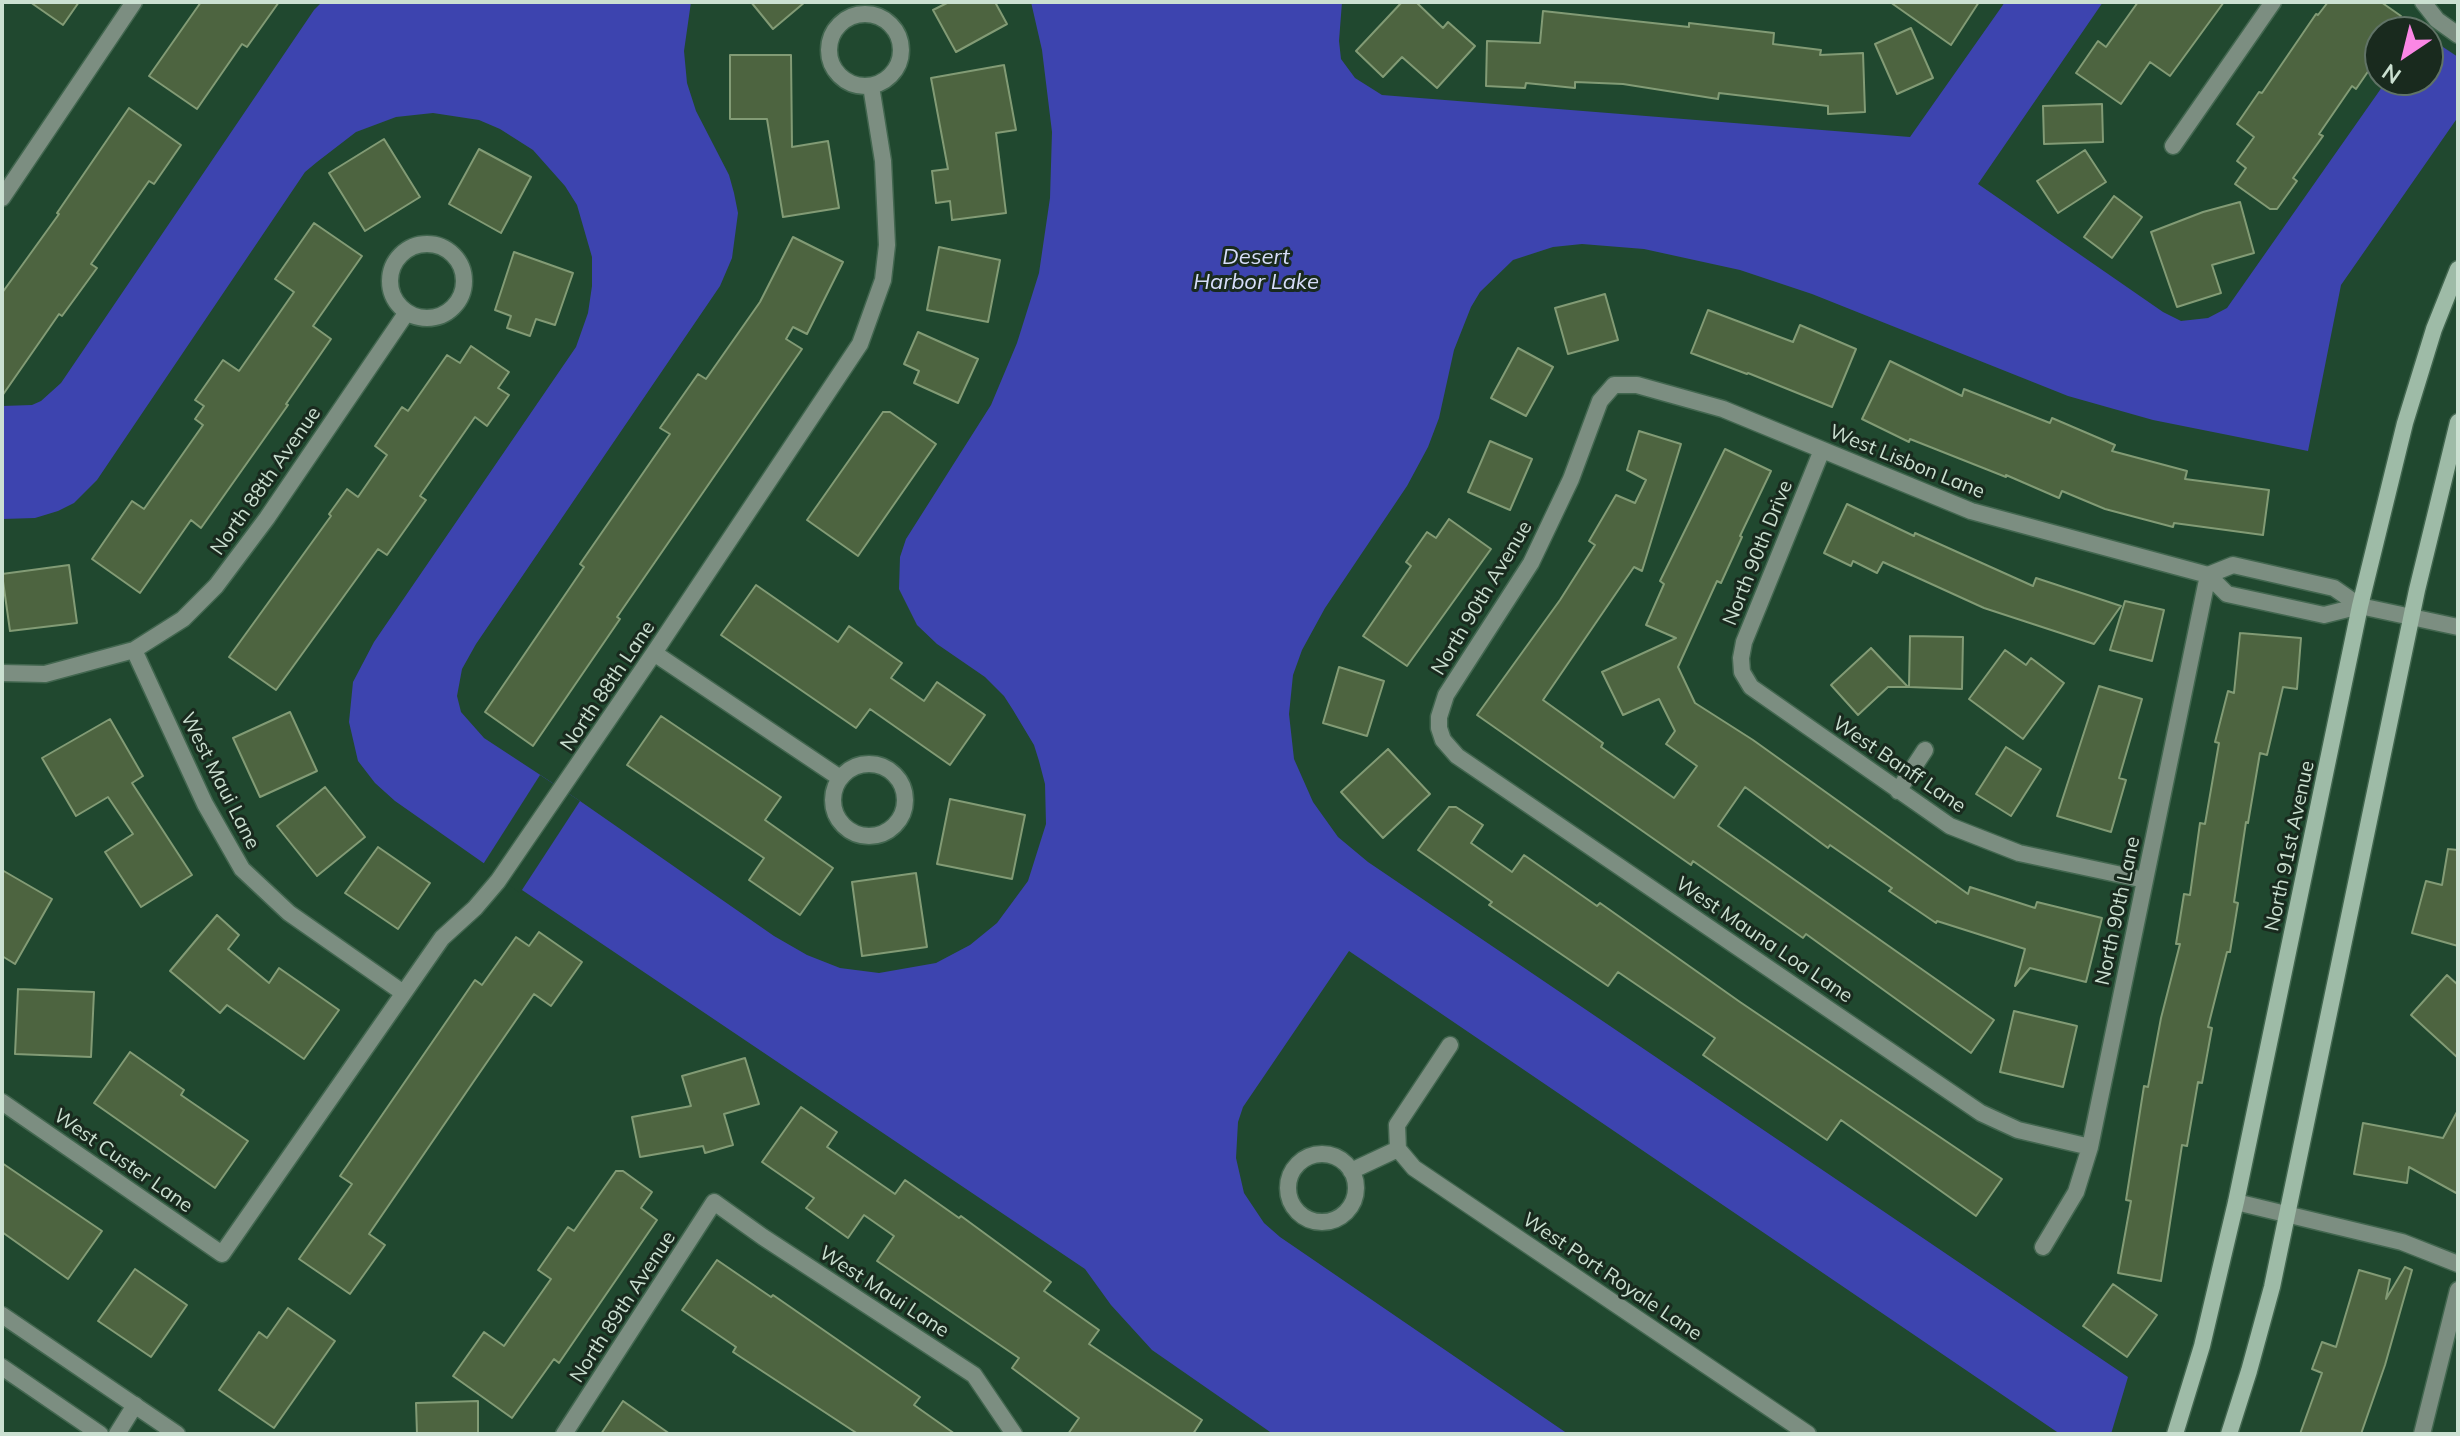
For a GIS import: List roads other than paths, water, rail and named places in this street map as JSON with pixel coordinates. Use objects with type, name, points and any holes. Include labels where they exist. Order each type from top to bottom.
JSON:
[{"type":"main road","name":"North 91st Avenue","points":[[2175,1434],[2202,1346],[2236,1202],[2360,606],[2405,423],[2434,329],[2458,269]]},
{"type":"main road","points":[[2229,1434],[2261,1329],[2411,617],[2442,478],[2458,422]]},
{"type":"street","points":[[2,198],[134,2]]},
{"type":"street","points":[[2173,146],[2273,2]]},
{"type":"street","points":[[2423,2],[2437,20],[2458,35]]},
{"type":"street","points":[[854,15],[878,16],[896,31],[900,42],[901,54],[891,75],[871,86],[847,82],[831,64],[830,40],[835,29],[854,15]]},
{"type":"street","name":"North 88th Lane","points":[[222,1254],[402,992],[442,938],[475,908],[498,881],[860,344],[883,280],[887,211],[871,86]]},
{"type":"street","points":[[436,245],[447,250],[455,257],[465,279],[458,302],[450,310],[429,318],[407,312],[393,294],[390,283],[396,261],[414,247],[436,245]]},
{"type":"street","name":"North 88th Avenue","points":[[134,650],[183,619],[216,586],[267,518],[407,312]]},
{"type":"street","name":"West Lisbon Lane","points":[[1600,401],[1614,385],[1637,385],[1723,409],[1971,511],[2208,575],[2227,594],[2324,615],[2360,606]]},
{"type":"street","name":"North 90th Avenue","points":[[1439,728],[1446,695],[1531,563],[1571,479],[1600,401]]},
{"type":"street","name":"North 90th Drive","points":[[1742,672],[1744,642],[1822,450]]},
{"type":"street","name":"West Lisbon Lane","points":[[2208,575],[2233,565],[2334,588],[2360,606],[2458,627]]},
{"type":"street","name":"North 90th Lane","points":[[2043,1247],[2076,1192],[2090,1147],[2208,575]]},
{"type":"street","points":[[2,673],[45,674],[134,650]]},
{"type":"street","name":"West Maui Lane","points":[[134,650],[205,804],[242,869],[289,913],[402,992]]},
{"type":"street","points":[[654,653],[840,778]]},
{"type":"street","name":"West Banff Lane","points":[[1742,672],[1751,687],[1763,698],[1950,826],[2019,853],[2145,880]]},
{"type":"street","name":"West Mauna Loa Lane","points":[[1439,728],[1443,740],[1457,756],[1981,1113],[2018,1130],[2090,1147]]},
{"type":"street","points":[[1898,791],[1925,750]]},
{"type":"street","points":[[870,764],[892,772],[899,780],[905,802],[897,823],[888,831],[876,835],[864,836],[852,832],[836,814],[835,790],[840,778],[859,766],[870,764]]},
{"type":"street","points":[[1351,1171],[1398,1149],[1397,1125],[1450,1045]]},
{"type":"street","name":"West Custer Lane","points":[[2,1102],[222,1254]]},
{"type":"street","name":"West Port Royale Lane","points":[[1398,1149],[1414,1168],[1808,1434]]},
{"type":"street","points":[[1310,1156],[1333,1156],[1344,1162],[1351,1171],[1355,1181],[1353,1202],[1338,1218],[1329,1222],[1307,1219],[1292,1205],[1287,1182],[1292,1171],[1310,1156]]},
{"type":"street","name":"West Maui Lane","points":[[714,1202],[974,1375],[1014,1434]]},
{"type":"street","name":"North 89th Avenue","points":[[564,1434],[714,1202]]},
{"type":"street","points":[[2236,1202],[2402,1242],[2458,1264]]},
{"type":"street","points":[[2422,1434],[2458,1290]]},
{"type":"street","points":[[2,1315],[177,1434]]},
{"type":"street","points":[[2,1367],[100,1434]]},
{"type":"street","points":[[117,1434],[135,1405]]},
{"type":"water","name":"Desert Harbor Lake","points":[[322,2],[691,2],[684,51],[687,83],[696,111],[729,175],[734,193],[738,213],[732,258],[720,286],[476,644],[462,669],[457,696],[461,712],[484,738],[774,936],[807,955],[840,968],[879,973],[936,963],[970,945],[997,923],[1028,881],[1046,824],[1045,784],[1039,761],[1034,745],[1013,710],[985,677],[937,644],[917,625],[899,589],[900,557],[906,539],[991,405],[1017,343],[1039,273],[1050,198],[1052,132],[1042,50],[1031,2],[1342,2],[1341,59],[1355,78],[1382,95],[1910,137],[2005,2],[2103,2],[1978,184],[2163,312],[2181,321],[2208,318],[2227,308],[2376,96],[2444,96],[2444,48],[2458,57],[2458,117],[2341,285],[2308,451],[2153,420],[2068,396],[1812,294],[1740,270],[1644,249],[1582,244],[1553,247],[1513,260],[1480,292],[1454,350],[1439,418],[1428,447],[1407,486],[1325,608],[1302,650],[1293,675],[1289,714],[1294,759],[1313,802],[1338,837],[1368,862],[2128,1377],[2111,1434],[2060,1434],[1349,951],[1243,1107],[1238,1122],[1236,1158],[1244,1193],[1264,1223],[1280,1237],[1568,1434],[1273,1434],[1152,1350],[1111,1305],[1085,1269],[395,801],[375,783],[358,761],[349,722],[353,682],[374,642],[576,347],[588,313],[592,257],[577,205],[565,186],[533,150],[500,129],[479,120],[433,113],[396,117],[356,132],[317,162],[305,172],[97,480],[74,503],[58,511],[35,518],[2,519],[2,406],[32,405],[61,383]]}]
